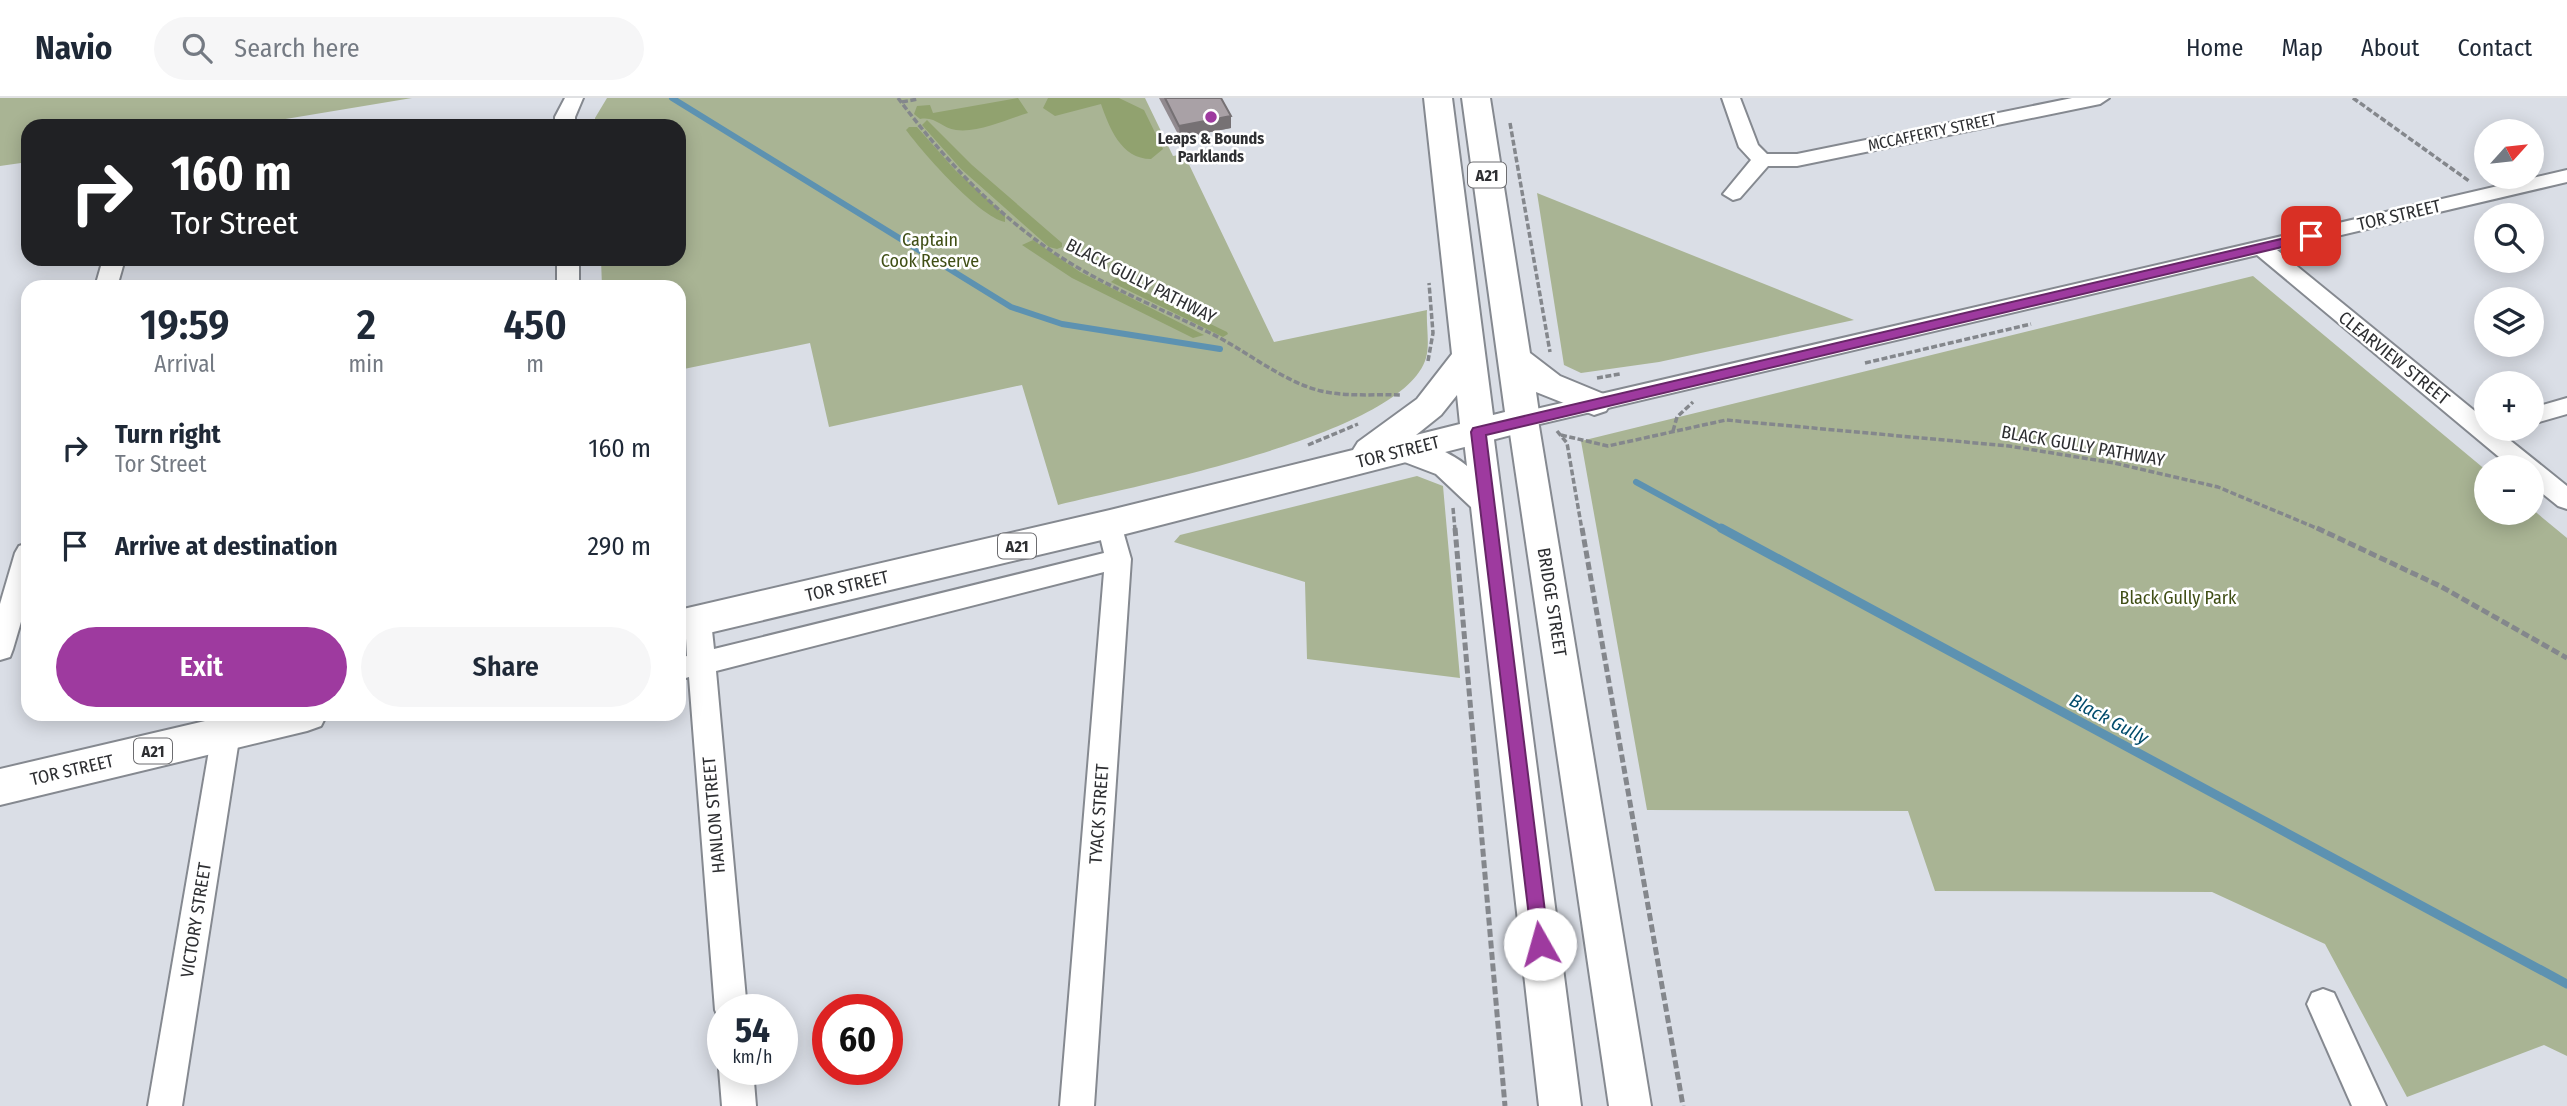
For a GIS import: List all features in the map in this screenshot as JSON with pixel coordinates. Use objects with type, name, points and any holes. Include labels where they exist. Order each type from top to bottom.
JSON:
[{"type":"highway","name":"A21","points":[[1354,462],[1429,407],[1469,355],[1438,98]]},
{"type":"highway","name":"BRIDGE STREET","points":[[1476,98],[1523,420]]},
{"type":"highway","points":[[1469,355],[1478,432]]},
{"type":"highway","points":[[1515,359],[1548,384],[1594,403]]},
{"type":"highway","name":"TOR STREET","points":[[689,623],[1110,524],[1523,420]]},
{"type":"highway","name":"TOR STREET","points":[[0,787],[277,721]]},
{"type":"main road","name":"BRIDGE STREET","points":[[1523,420],[1630,1106]]},
{"type":"main road","points":[[1478,432],[1469,502],[1559,1106]]},
{"type":"main road","points":[[1405,450],[1451,469],[1469,502]]},
{"type":"street","points":[[565,119],[574,98]]},
{"type":"street","points":[[1731,98],[1749,147],[1762,160],[1732,194]]},
{"type":"street","name":"MCCAFFERTY STREET","points":[[1762,160],[1797,160],[2100,98]]},
{"type":"street","name":"TOR STREET","points":[[1523,420],[2567,176]]},
{"type":"street","name":"CLEARVIEW STREET","points":[[2261,248],[2474,421]]},
{"type":"street","points":[[2544,413],[2567,406]]},
{"type":"street","name":"CLEARVIEW STREET","points":[[2498,441],[2513,455]]},
{"type":"street","points":[[2544,481],[2567,500]]},
{"type":"street","name":"TYACK STREET","points":[[1077,1106],[1118,559],[1110,524]]},
{"type":"street","points":[[690,667],[1118,559]]},
{"type":"street","points":[[0,649],[21,577]]},
{"type":"street","name":"HANLON STREET","points":[[689,623],[690,667],[729,994]]},
{"type":"street","name":"VICTORY STREET","points":[[165,1106],[226,733]]},
{"type":"street","points":[[2323,1004],[2369,1106]]},
{"type":"street","points":[[737,1085],[739,1106]]},
{"type":"path","points":[[2353,98],[2471,182]]},
{"type":"path","points":[[900,100],[918,99]]},
{"type":"path","name":"BLACK GULLY PATHWAY","points":[[900,100],[959,170],[1035,239],[1071,264],[1227,341],[1313,389],[1331,393],[1403,395],[1411,398]]},
{"type":"path","points":[[1508,111],[1546,339],[1554,363]]},
{"type":"path","points":[[1426,366],[1433,341],[1428,278]]},
{"type":"path","points":[[1403,395],[1409,389]]},
{"type":"path","name":"BLACK GULLY PATHWAY","points":[[1683,1106],[1567,443],[1559,434],[1608,446],[1726,420],[2009,446],[2114,463],[2218,487],[2317,528],[2440,586],[2567,658]]},
{"type":"path","points":[[1469,502],[1505,1106]]},
{"type":"green space","points":[[0,98],[412,98],[285,119],[21,119],[21,163],[0,166]]},
{"type":"green space","name":"Captain Cook Reserve","points":[[607,98],[1145,98],[1173,156],[1184,154],[1274,342],[1427,310],[1426,358],[1407,386],[1369,411],[1319,434],[1201,471],[1058,505],[1022,385],[829,427],[810,343],[686,369],[686,280],[602,280],[601,266],[686,266],[686,119],[595,118]]},
{"type":"green space","points":[[1018,98],[1028,113],[974,129],[951,129],[930,119],[920,119],[914,114],[917,106],[930,105],[933,113]]},
{"type":"green space","points":[[1048,98],[1119,98],[1144,110],[1163,149],[1151,159],[1141,158],[1124,148],[1112,132],[1101,104],[1055,116],[1043,108]]},
{"type":"green space","points":[[927,120],[972,165],[1062,243],[1062,247],[1049,247],[961,169],[922,125]]},
{"type":"green space","points":[[909,127],[917,127],[956,171],[1005,215],[1005,222],[981,208],[952,183],[906,130]]},
{"type":"green space","points":[[1537,193],[1854,320],[1659,362],[1581,373],[1564,365]]},
{"type":"green space","points":[[1033,240],[1080,272],[1204,335],[1193,338],[1072,278],[1022,245]]},
{"type":"green space","name":"Black Gully Park","points":[[2253,276],[2474,460],[2474,525],[2544,525],[2544,519],[2567,538],[2567,1056],[2544,1045],[2407,1097],[2325,944],[2212,892],[1935,891],[1908,811],[1647,810],[1581,441]]},
{"type":"green space","points":[[1116,278],[1228,334],[1223,337],[1111,282]]},
{"type":"green space","points":[[1417,476],[1443,486],[1460,678],[1307,659],[1305,582],[1174,542],[1180,535]]},
{"type":"building","points":[[1165,98],[1221,98],[1231,116],[1179,126]]},
{"type":"waterway","points":[[672,98],[1011,307],[1062,324],[1220,349]]},
{"type":"waterway","name":"Black Gully","points":[[1636,482],[1724,530]]},
{"type":"waterway","name":"Black Gully","points":[[1721,528],[2567,984]]},
{"type":"place","name":"Leaps & Bounds Parklands","points":[[1211,117]]},
{"type":"route","points":[[1540,944],[1478,432],[2311,236]]}]
